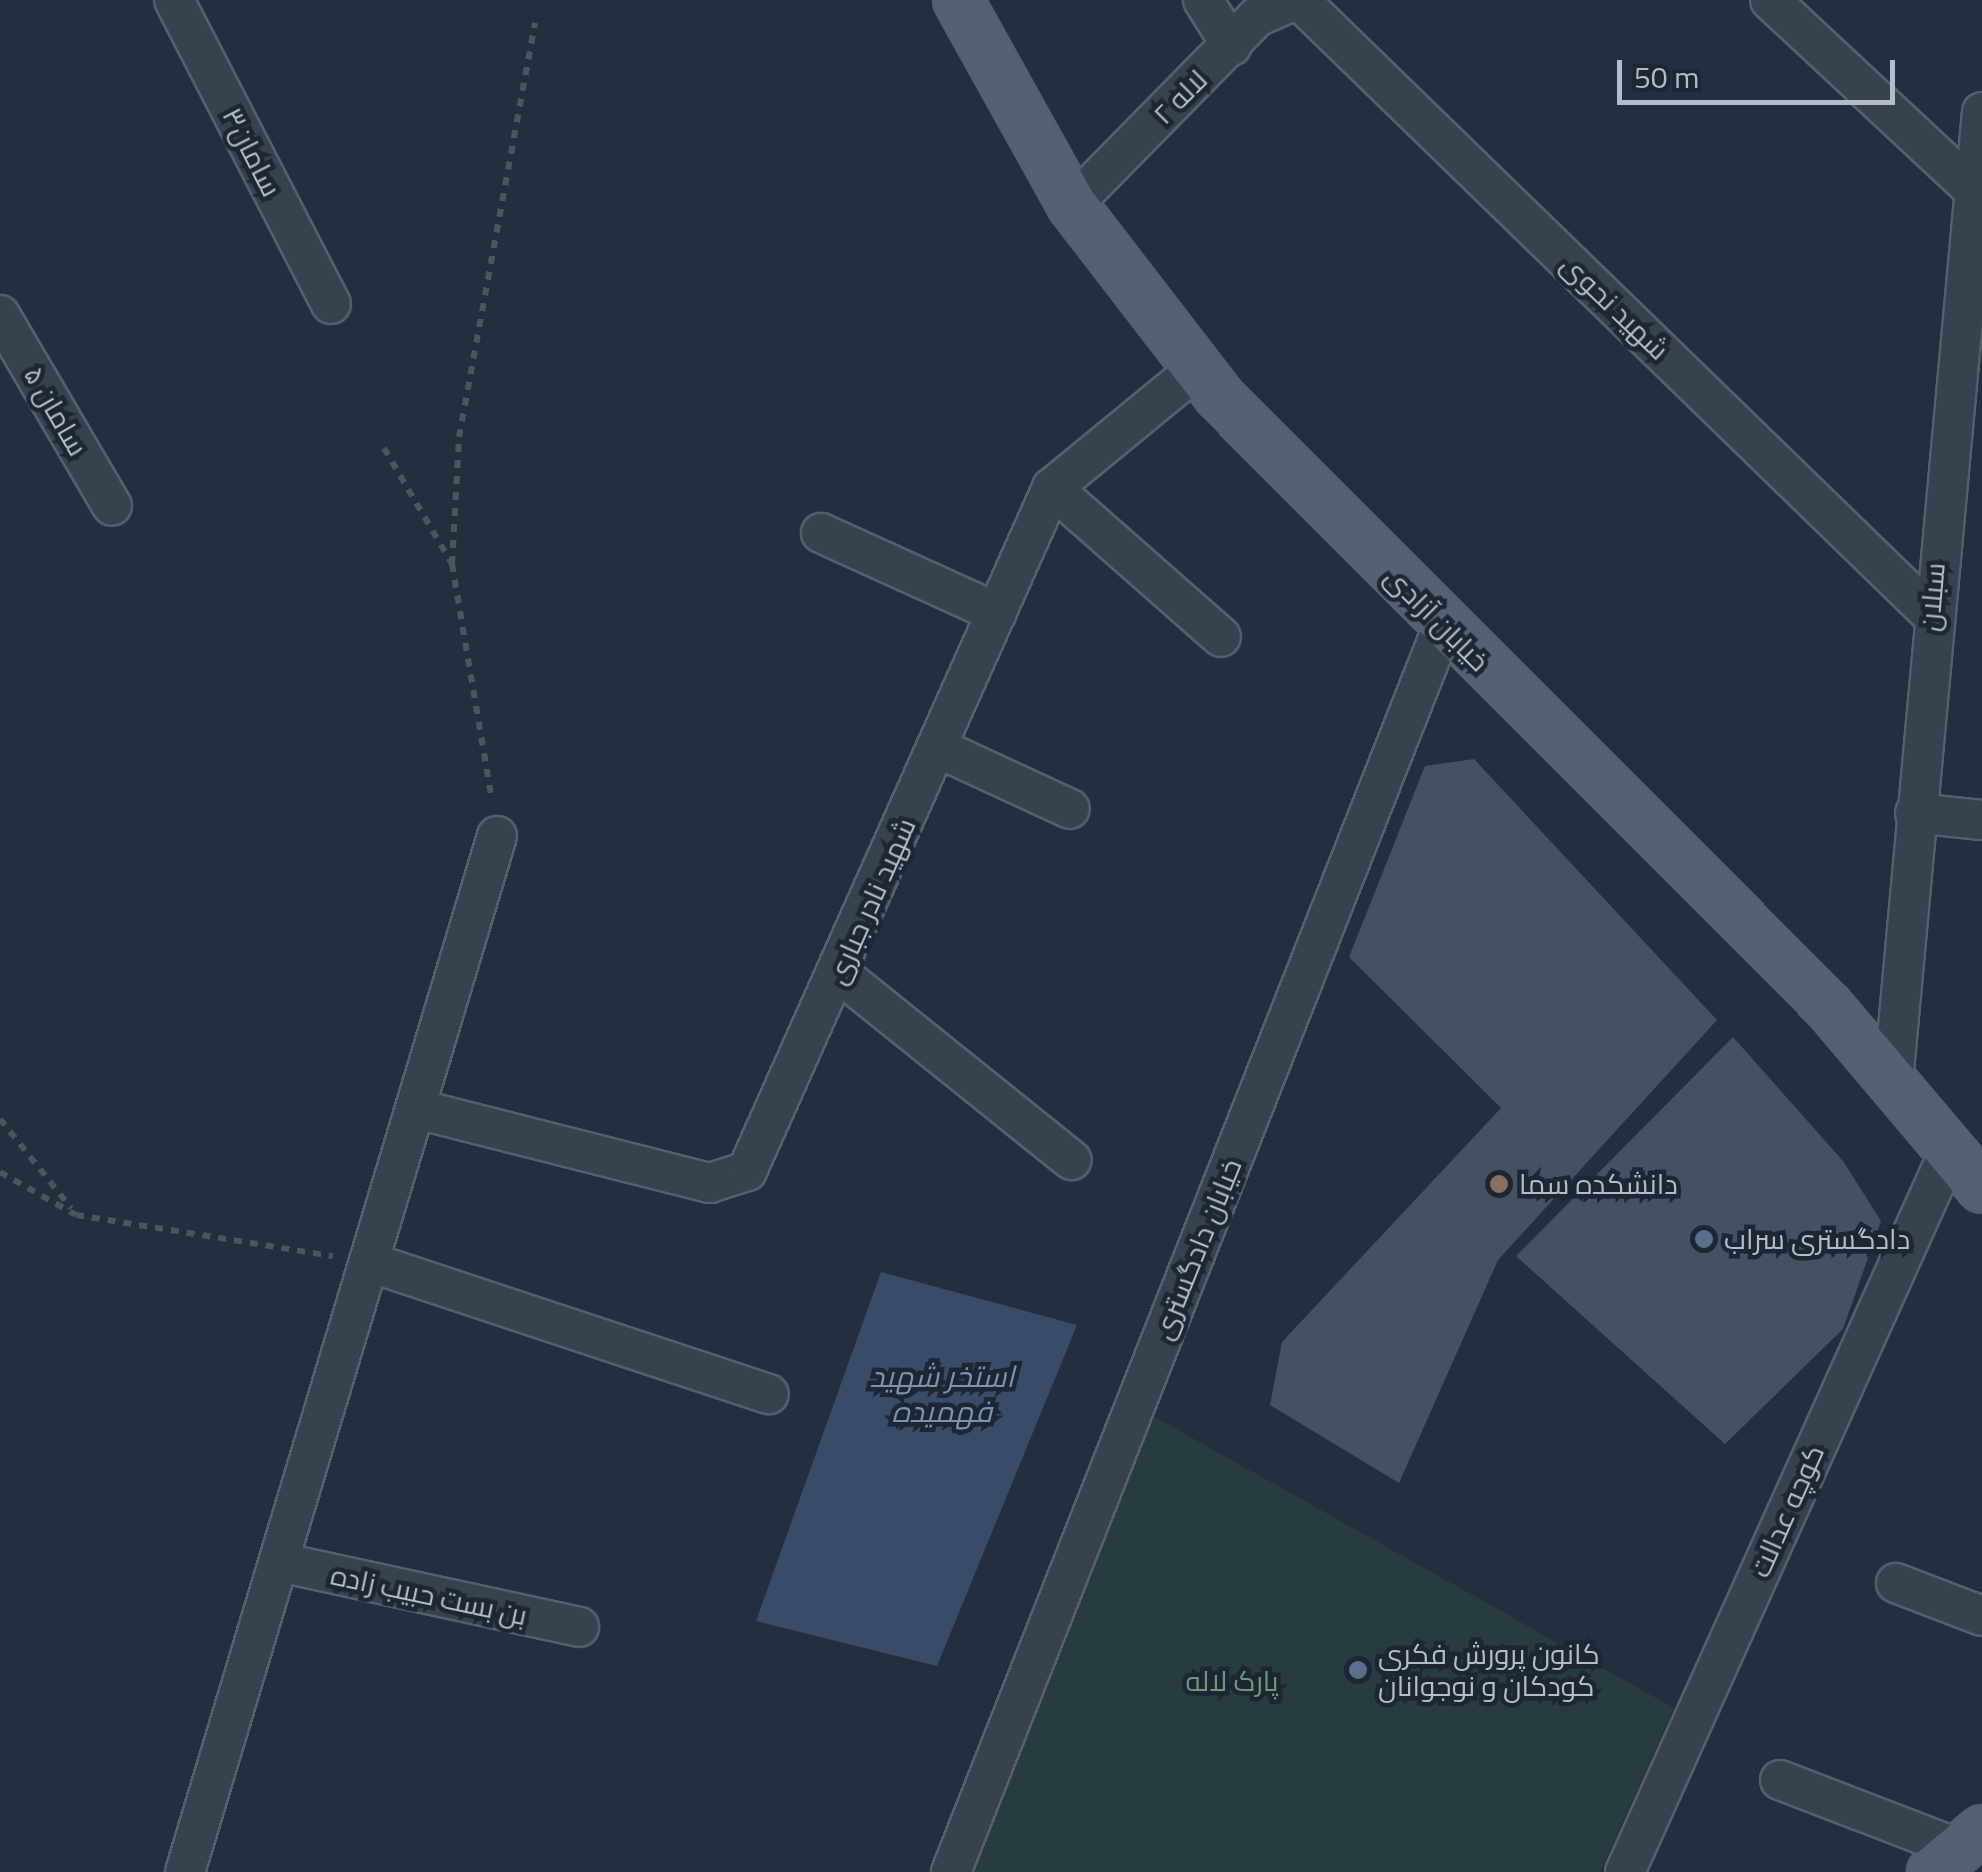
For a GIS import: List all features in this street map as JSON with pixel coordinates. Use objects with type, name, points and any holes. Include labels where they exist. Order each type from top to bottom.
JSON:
[{"type":"main road","name":"خیابان آزادی","points":[[958,0],[1072,205],[1198,369],[1443,626],[1828,1006],[1982,1188]]},
{"type":"street","name":"سامان۳","points":[[174,0],[332,304]]},
{"type":"street","points":[[1204,0],[1232,46]]},
{"type":"street","name":"لاله ۲","points":[[1072,205],[1257,17],[1297,0]]},
{"type":"street","name":"شهید نحوی","points":[[1297,0],[1931,614]]},
{"type":"street","points":[[1770,0],[1973,189]]},
{"type":"street","name":"سبلان","points":[[1893,1082],[1931,614],[1970,322],[1973,189],[1982,112]]},
{"type":"street","name":"سامان ۵","points":[[0,316],[112,506]]},
{"type":"street","name":"شهید نادر جباری","points":[[417,1110],[731,1182],[747,1171],[840,974],[1052,488],[1198,369]]},
{"type":"street","points":[[1052,488],[1222,637]]},
{"type":"street","points":[[821,533],[997,613]]},
{"type":"street","name":"خیابان دادگستری","points":[[951,1872],[1443,626]]},
{"type":"street","points":[[938,748],[1070,809]]},
{"type":"street","points":[[1915,813],[1982,820]]},
{"type":"street","points":[[185,1872],[498,836]]},
{"type":"street","points":[[840,974],[1071,1160]]},
{"type":"street","name":"کوچه عدالت","points":[[1624,1872],[1950,1150]]},
{"type":"street","points":[[369,1262],[770,1394]]},
{"type":"street","name":"بن بست حبیب زاده","points":[[279,1562],[579,1627]]},
{"type":"street","points":[[1896,1583],[1982,1616]]},
{"type":"street","points":[[1780,1780],[1958,1850]]},
{"type":"path","points":[[498,836],[452,564],[459,437],[535,23]]},
{"type":"path","points":[[384,448],[452,564]]},
{"type":"path","points":[[0,1119],[76,1214]]},
{"type":"path","points":[[0,1172],[76,1214],[369,1262]]},
{"type":"green space","name":"پارک لاله","points":[[1137,1407],[1674,1708],[1600,1872],[942,1872]]},
{"type":"water","name":"استخر شهید فهمیده","points":[[881,1272],[1077,1325],[937,1666],[756,1621]]},
{"type":"building","name":"دانشکده سما","points":[[1474,759],[1717,1020],[1498,1260],[1399,1483],[1270,1405],[1282,1342],[1501,1108],[1349,957],[1425,766]]},
{"type":"building","name":"دادگستری سراب","points":[[1733,1037],[1843,1161],[1881,1221],[1843,1329],[1725,1444],[1516,1256]]},
{"type":"place","name":"دانشکده سما","points":[[1499,1184]]},
{"type":"place","name":"دادگستری سراب","points":[[1704,1239]]},
{"type":"place","name":"کانون پرورش فکری کودکان و نوجوانان","points":[[1358,1670]]}]
